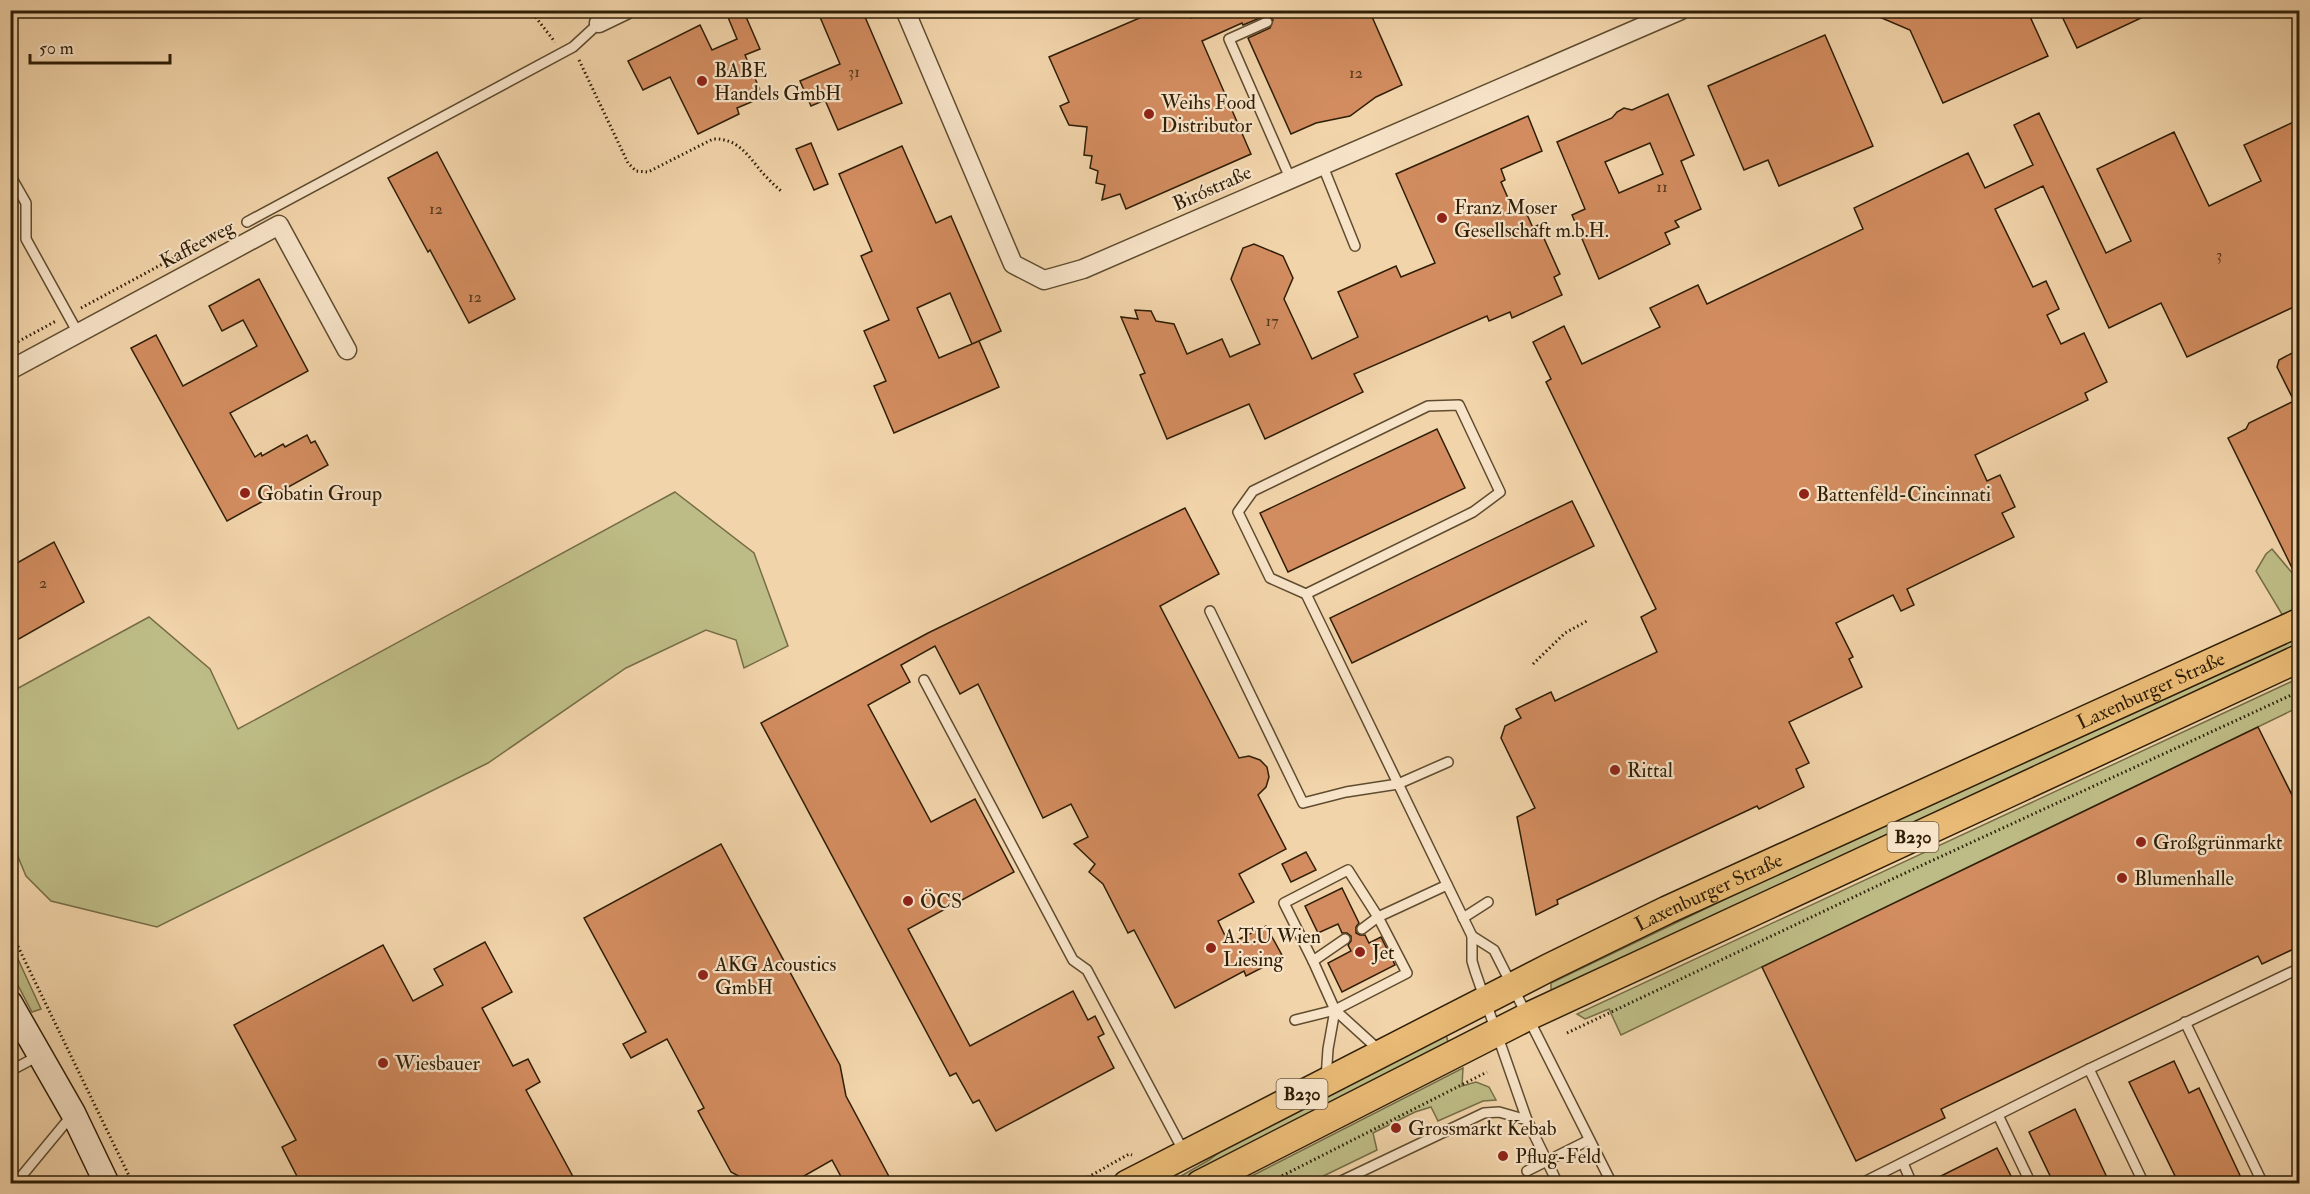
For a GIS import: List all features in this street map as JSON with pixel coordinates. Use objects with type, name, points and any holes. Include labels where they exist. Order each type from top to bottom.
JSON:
[{"type":"main road","name":"Laxenburger Straße","points":[[1127,1184],[1668,910],[2300,622]]},
{"type":"main road","name":"Laxenburger Straße","points":[[1200,1184],[1527,1017],[2300,658]]},
{"type":"main road","points":[[10,1003],[73,1113],[107,1184]]},
{"type":"street","points":[[599,23],[626,10]]},
{"type":"street","name":"Biróstraße","points":[[905,10],[1013,264],[1044,280],[1083,269],[1682,10]]},
{"type":"street","points":[[275,217],[347,350]]},
{"type":"street","name":"Kaffeeweg","points":[[10,370],[78,333],[275,217]]},
{"type":"lane","points":[[1267,22],[1229,39],[1290,178]]},
{"type":"lane","points":[[247,222],[275,217],[573,47],[599,23]]},
{"type":"lane","points":[[1322,164],[1355,246]]},
{"type":"lane","points":[[10,175],[26,203],[26,239],[78,333]]},
{"type":"lane","points":[[1306,594],[1473,512],[1500,492],[1459,405],[1428,406],[1252,491],[1238,512],[1270,578],[1306,594],[1472,936],[1472,961],[1496,1032],[1527,1120],[1558,1184]]},
{"type":"lane","points":[[1210,611],[1303,803],[1346,792],[1398,784],[1448,762]]},
{"type":"lane","points":[[924,680],[1073,960],[1087,970],[1185,1154]]},
{"type":"lane","points":[[1295,1020],[1335,1010],[1407,974],[1378,917],[1348,870],[1284,903],[1335,1010],[1383,1053]]},
{"type":"lane","points":[[1362,928],[1378,917],[1447,885]]},
{"type":"lane","points":[[1463,918],[1488,902]]},
{"type":"lane","points":[[1472,936],[1494,950],[1612,1184]]},
{"type":"lane","points":[[1313,961],[1345,939]]},
{"type":"lane","points":[[1860,1184],[2089,1069],[2300,968]]},
{"type":"lane","points":[[1326,1082],[1328,1049],[1335,1010]]},
{"type":"lane","points":[[2185,1023],[2263,1184]]},
{"type":"lane","points":[[10,1071],[40,1055]]},
{"type":"lane","points":[[2089,1069],[2144,1184]]},
{"type":"lane","points":[[1335,1184],[1484,1113],[1499,1112],[1527,1120]]},
{"type":"lane","points":[[15,1184],[73,1113]]},
{"type":"lane","points":[[1998,1114],[2031,1184]]},
{"type":"lane","points":[[1527,1171],[1589,1140]]},
{"type":"lane","points":[[1903,1163],[1912,1184]]},
{"type":"path","points":[[530,10],[564,51]]},
{"type":"path","points":[[583,67],[628,163],[636,171],[648,172],[713,139],[725,139],[744,149],[763,174],[781,191]]},
{"type":"path","points":[[10,346],[239,223],[247,222]]},
{"type":"path","points":[[1533,663],[1565,633],[1587,621]]},
{"type":"path","points":[[1567,1033],[1877,885],[2300,691]]},
{"type":"path","points":[[10,930],[133,1184]]},
{"type":"path","points":[[1266,1184],[1487,1072]]},
{"type":"shaded area","points":[[675,492],[754,553],[788,646],[744,668],[736,640],[706,630],[626,668],[488,763],[157,927],[51,901],[26,876],[11,840],[11,692],[149,617],[210,669],[238,729]]},
{"type":"shaded area","points":[[2272,549],[2299,581],[2299,608],[2283,616],[2256,571],[2266,554]]},
{"type":"shaded area","points":[[2299,635],[2299,646],[1553,992],[1551,989],[1551,983],[1767,879]]},
{"type":"shaded area","points":[[2299,678],[2299,707],[1621,1035],[1609,1009],[1585,1019],[1577,1014]]},
{"type":"shaded area","points":[[10,944],[41,1009],[32,1012],[11,972]]},
{"type":"shaded area","points":[[1446,1034],[1449,1046],[1178,1183],[1167,1184],[1209,1160],[1229,1145]]},
{"type":"shaded area","points":[[1463,1068],[1462,1086],[1476,1082],[1489,1087],[1496,1100],[1483,1101],[1438,1121],[1431,1107],[1415,1112],[1373,1133],[1377,1150],[1309,1183],[1238,1183]]},
{"type":"building","name":"BABE Handels GmbH","points":[[725,10],[743,10],[760,49],[745,55],[763,97],[737,108],[739,114],[698,134],[670,77],[643,90],[628,61],[700,25],[712,50],[737,39]]},
{"type":"building","points":[[817,10],[862,10],[902,103],[838,130],[825,100],[811,106],[800,81],[840,64]]},
{"type":"building","name":"Weihs Food Distributor","points":[[1158,10],[1188,10],[1191,18],[1208,10],[1369,10],[1402,85],[1376,97],[1350,116],[1316,123],[1291,134],[1248,38],[1270,28],[1273,20],[1267,15],[1243,25],[1242,23],[1202,41],[1251,154],[1126,209],[1120,194],[1102,200],[1105,185],[1096,183],[1098,171],[1090,168],[1092,156],[1084,155],[1087,127],[1069,125],[1060,106],[1069,102],[1049,57]]},
{"type":"building","points":[[1863,10],[2027,10],[2048,56],[1943,103],[1910,30]]},
{"type":"building","points":[[2059,10],[2158,10],[2077,48]]},
{"type":"building","points":[[1825,35],[1873,146],[1779,186],[1768,160],[1744,170],[1708,86]]},
{"type":"building","points":[[1668,94],[1694,155],[1681,161],[1701,209],[1675,221],[1679,227],[1665,233],[1670,244],[1599,279],[1572,215],[1585,209],[1557,142],[1612,118],[1624,108],[1632,110]],"holes":[[[1650,143],[1663,174],[1619,193],[1605,162]]]},
{"type":"building","name":"Battenfeld-Cincinnati","points":[[2039,113],[2106,253],[2131,241],[2097,169],[2174,132],[2209,206],[2261,181],[2244,145],[2300,119],[2300,304],[2187,357],[2161,303],[2109,328],[2043,186],[1995,209],[2033,287],[2046,281],[2059,309],[2047,315],[2061,344],[2084,333],[2107,382],[2085,393],[2088,400],[1975,455],[1987,481],[2000,475],[2015,507],[2002,513],[2014,537],[1907,589],[1914,605],[1901,611],[1893,595],[1836,623],[1853,657],[1849,659],[1862,687],[1789,722],[1809,763],[1796,769],[1804,787],[1759,809],[1757,806],[1557,900],[1558,904],[1536,915],[1517,817],[1535,808],[1501,738],[1505,726],[1521,718],[1516,709],[1551,692],[1555,701],[1657,652],[1641,617],[1656,609],[1546,382],[1551,379],[1533,342],[1564,326],[1582,364],[1660,327],[1650,308],[1698,285],[1707,304],[1863,229],[1854,208],[1968,153],[1985,188],[2033,165],[2014,125]]},
{"type":"building","points":[[1528,116],[1542,151],[1501,169],[1505,180],[1501,182],[1515,214],[1525,210],[1533,228],[1538,225],[1560,274],[1554,277],[1562,295],[1512,318],[1510,312],[1489,321],[1487,316],[1354,374],[1363,392],[1265,439],[1249,404],[1167,439],[1140,375],[1145,373],[1121,317],[1138,319],[1135,310],[1151,311],[1156,321],[1174,324],[1187,354],[1222,339],[1230,357],[1260,344],[1231,279],[1243,248],[1254,244],[1283,256],[1293,278],[1284,299],[1312,359],[1358,337],[1338,292],[1396,266],[1401,277],[1435,263],[1396,174]]},
{"type":"building","points":[[811,143],[828,184],[814,190],[796,149]]},
{"type":"building","points":[[902,146],[936,223],[951,216],[1001,331],[979,341],[999,387],[894,433],[874,386],[886,381],[864,331],[889,320],[861,256],[872,251],[839,174]],"holes":[[[950,293],[972,344],[939,358],[917,308]]]},
{"type":"building","points":[[437,152],[515,299],[469,323],[388,178]]},
{"type":"building","points":[[259,279],[308,371],[230,413],[255,457],[261,453],[262,456],[283,444],[285,447],[307,435],[311,443],[315,441],[328,465],[227,521],[131,348],[156,335],[183,386],[257,346],[243,320],[222,331],[209,306]]},
{"type":"building","points":[[2292,353],[2300,357],[2300,584],[2228,438],[2246,429],[2249,423],[2294,401],[2277,367],[2279,360]]},
{"type":"building","points":[[1437,429],[1465,488],[1288,572],[1260,513]]},
{"type":"building","points":[[1572,501],[1594,546],[1352,663],[1330,618]]},
{"type":"building","points":[[1185,508],[1219,574],[1160,606],[1239,758],[1249,756],[1260,760],[1267,767],[1269,777],[1266,787],[1258,795],[1286,849],[1239,874],[1254,902],[1218,921],[1229,944],[1266,926],[1283,957],[1246,976],[1244,971],[1175,1008],[1134,930],[1128,933],[1103,884],[1089,872],[1095,864],[1074,844],[1088,837],[1071,804],[1043,818],[978,684],[960,694],[935,646],[901,665],[910,682],[868,705],[931,822],[975,799],[1014,872],[908,929],[970,1046],[1073,991],[1088,1020],[1095,1016],[1104,1034],[1098,1037],[1114,1068],[996,1131],[979,1100],[973,1103],[956,1073],[950,1076],[761,723],[928,633]]},
{"type":"building","points":[[54,542],[84,602],[10,644],[10,567]]},
{"type":"building","name":"Blumenhalle","points":[[2258,727],[2300,811],[2300,946],[2262,964],[2258,956],[1941,1109],[1945,1118],[1856,1161],[1762,967]]},
{"type":"building","name":"AKG Acoustics GmbH","points":[[721,844],[840,1065],[846,1096],[893,1184],[845,1184],[832,1160],[790,1184],[748,1184],[746,1180],[731,1172],[698,1111],[704,1108],[667,1039],[631,1058],[623,1044],[646,1032],[584,918]]},
{"type":"building","points":[[1306,852],[1316,870],[1291,882],[1282,864]]},
{"type":"building","points":[[1342,888],[1359,923],[1356,933],[1365,935],[1369,943],[1381,937],[1395,965],[1342,992],[1328,963],[1351,951],[1348,945],[1351,936],[1342,933],[1338,924],[1318,933],[1305,906]]},
{"type":"building","name":"Wiesbauer","points":[[485,942],[512,992],[482,1008],[513,1066],[528,1059],[540,1082],[526,1090],[577,1184],[301,1184],[282,1147],[296,1140],[234,1025],[383,945],[413,1001],[443,985],[434,969]]},
{"type":"building","points":[[2174,1061],[2189,1093],[2199,1088],[2244,1184],[2179,1184],[2129,1082]]},
{"type":"building","points":[[2075,1109],[2110,1184],[2054,1184],[2029,1132]]},
{"type":"building","points":[[1997,1148],[2015,1184],[1925,1184]]},
{"type":"place","name":"BABE Handels GmbH","points":[[702,81]]},
{"type":"place","name":"Weihs Food Distributor","points":[[1149,114]]},
{"type":"place","name":"Franz Moser Gesellschaft m.b.H.","points":[[1442,218]]},
{"type":"place","name":"Gobatin Group","points":[[245,493]]},
{"type":"place","name":"Battenfeld-Cincinnati","points":[[1804,494]]},
{"type":"place","name":"Rittal","points":[[1615,770]]},
{"type":"place","name":"Großgrünmarkt","points":[[2141,842]]},
{"type":"place","name":"Blumenhalle","points":[[2122,878]]},
{"type":"place","name":"ÖCS","points":[[908,901]]},
{"type":"place","name":"A.T.U Wien Liesing","points":[[1211,948]]},
{"type":"place","name":"Jet","points":[[1360,952]]},
{"type":"place","name":"AKG Acoustics GmbH","points":[[703,975]]},
{"type":"place","name":"Wiesbauer","points":[[383,1063]]},
{"type":"place","name":"Grossmarkt Kebab","points":[[1396,1128]]},
{"type":"place","name":"Pflug-Feld","points":[[1503,1156]]}]
